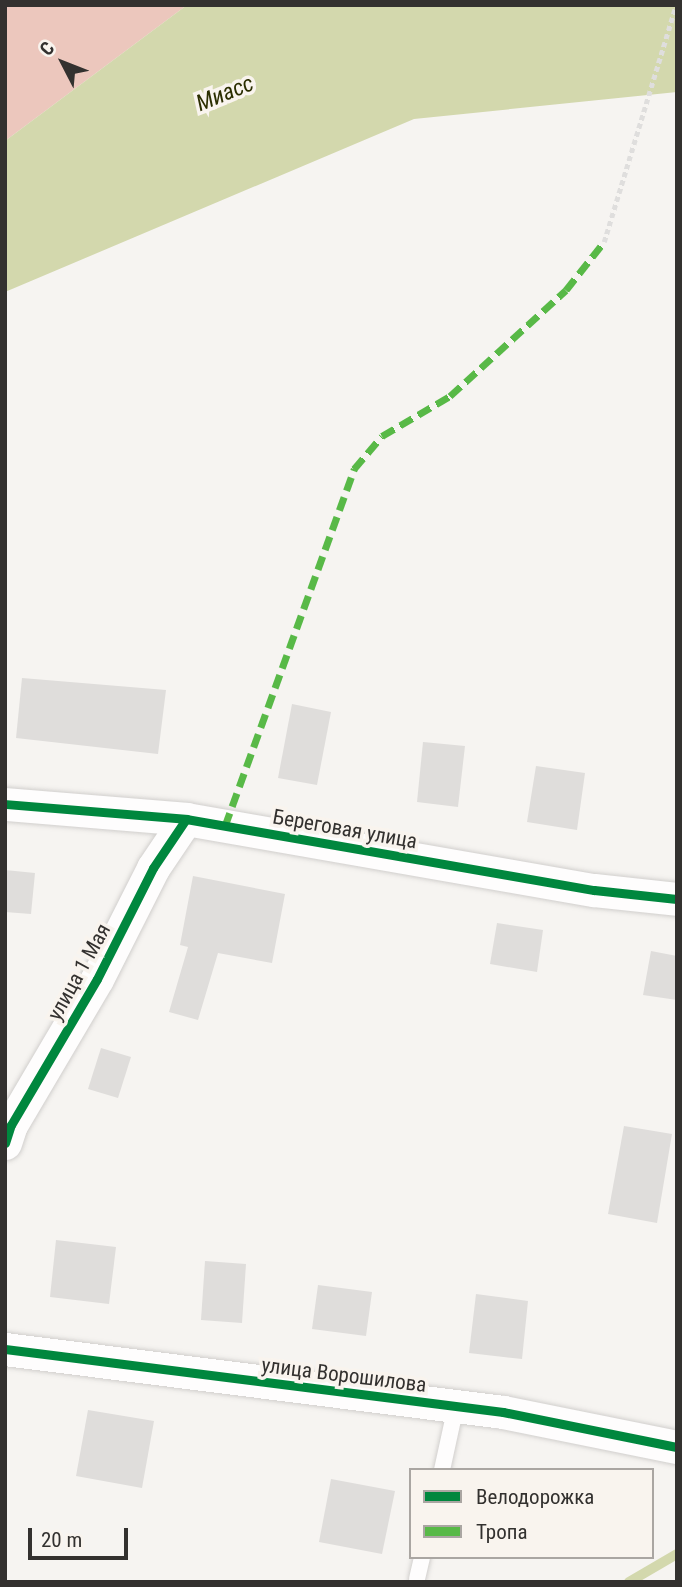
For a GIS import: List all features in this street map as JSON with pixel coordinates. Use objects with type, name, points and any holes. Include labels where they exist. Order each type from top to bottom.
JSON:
[{"type":"street","name":"Береговая улица","points":[[5,804],[186,819],[594,890],[677,899]]},
{"type":"street","name":"улица 1 Мая","points":[[5,1143],[11,1125],[97,979],[153,868],[186,819]]},
{"type":"street","name":"улица Ворошилова","points":[[5,1349],[456,1406],[677,1447]]},
{"type":"lane","points":[[442,1468],[456,1406]]},
{"type":"lane","points":[[417,1579],[422,1559]]},
{"type":"path","points":[[604,242],[677,5]]},
{"type":"shaded area","points":[[5,5],[187,5],[5,141]]},
{"type":"water","name":"Миасс","points":[[187,5],[677,5],[677,92],[414,119],[5,292],[5,141]]},
{"type":"building","points":[[22,678],[166,690],[158,754],[16,738]]},
{"type":"building","points":[[292,704],[331,712],[317,785],[278,778]]},
{"type":"building","points":[[423,742],[465,746],[458,807],[417,802]]},
{"type":"building","points":[[536,766],[585,773],[577,830],[527,822]]},
{"type":"building","points":[[5,870],[35,873],[31,914],[5,912]]},
{"type":"building","points":[[193,876],[285,894],[272,963],[218,953],[198,1020],[169,1012],[188,947],[180,945]]},
{"type":"building","points":[[497,923],[543,930],[537,972],[490,964]]},
{"type":"building","points":[[651,951],[677,956],[677,1000],[643,995]]},
{"type":"building","points":[[101,1048],[131,1057],[118,1098],[88,1089]]},
{"type":"building","points":[[624,1126],[672,1134],[657,1223],[608,1214]]},
{"type":"building","points":[[56,1240],[116,1247],[109,1304],[50,1297]]},
{"type":"building","points":[[205,1261],[246,1264],[242,1323],[201,1320]]},
{"type":"building","points":[[318,1285],[372,1292],[366,1336],[312,1329]]},
{"type":"building","points":[[476,1294],[528,1301],[522,1359],[469,1353]]},
{"type":"building","points":[[88,1410],[154,1421],[142,1488],[76,1476]]},
{"type":"building","points":[[331,1479],[395,1491],[382,1554],[319,1542]]},
{"type":"waterway","points":[[629,1582],[677,1554]]},
{"type":"marked path","points":[[225,826],[354,469],[382,436],[450,396],[566,290],[604,242]]},
{"type":"cycle path","points":[[5,804],[186,819],[594,890],[677,899]]},
{"type":"cycle path","points":[[5,1143],[11,1125],[97,979],[153,868],[186,819]]},
{"type":"cycle path","points":[[5,1349],[503,1412],[677,1447]]}]
